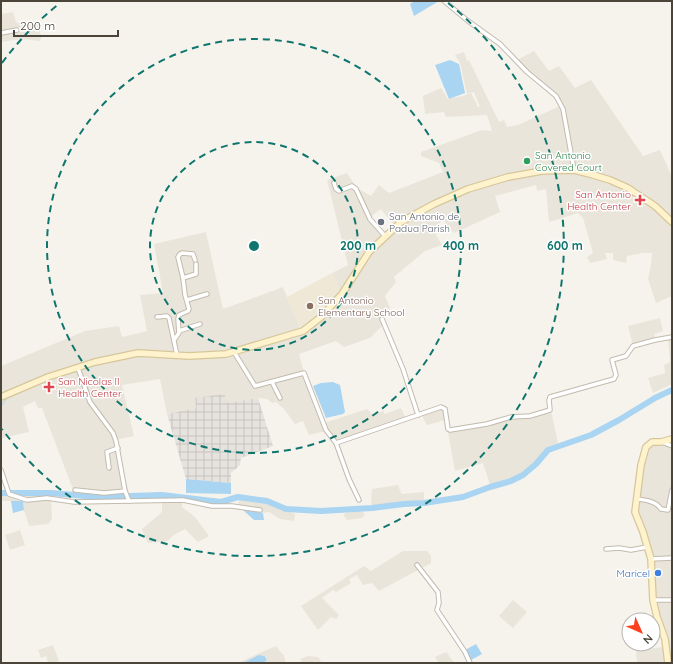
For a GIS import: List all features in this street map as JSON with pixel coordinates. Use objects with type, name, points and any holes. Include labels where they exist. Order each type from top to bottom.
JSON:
[{"type":"street","points":[[444,1],[468,22],[500,44],[527,72],[556,96],[563,110],[574,170]]},
{"type":"street","points":[[1,33],[17,30]]},
{"type":"street","points":[[1,397],[48,377],[95,362],[138,353],[196,356],[226,354],[303,331],[321,317],[342,294],[369,252],[401,222],[434,204],[468,189],[526,173],[574,170],[610,180],[628,188],[655,206],[672,222]]},
{"type":"street","points":[[334,183],[336,189],[340,191],[352,186],[356,189],[370,219],[385,236]]},
{"type":"street","points":[[174,340],[178,336],[179,331],[179,315],[189,309],[178,257],[182,253],[191,253],[193,254],[195,262],[196,274],[183,278]]},
{"type":"street","points":[[187,300],[207,294]]},
{"type":"street","points":[[157,317],[167,316],[169,318],[177,355]]},
{"type":"street","points":[[382,319],[418,415]]},
{"type":"street","points":[[179,331],[200,324]]},
{"type":"street","points":[[336,442],[441,407],[444,408],[448,429],[452,430],[487,424],[511,416],[530,416],[550,410],[550,397],[614,379],[616,375],[612,360],[626,356],[633,346],[655,340],[672,338]]},
{"type":"street","points":[[234,352],[255,386],[304,374],[326,430],[336,442],[349,479],[359,500]]},
{"type":"street","points":[[78,368],[90,402],[113,433],[118,448],[126,492],[129,500]]},
{"type":"street","points":[[272,382],[280,398]]},
{"type":"street","points":[[668,663],[665,639],[653,600],[651,559],[644,532],[635,512],[645,450],[648,444],[672,439]]},
{"type":"street","points":[[661,442],[672,446]]},
{"type":"street","points":[[109,468],[107,452],[118,448]]},
{"type":"street","points":[[1,470],[9,494],[27,500],[47,498],[74,502],[183,500],[212,506],[232,506],[260,510]]},
{"type":"street","points":[[74,490],[104,493],[126,492]]},
{"type":"street","points":[[637,499],[649,501],[658,505],[661,509],[668,510],[672,490]]},
{"type":"street","points":[[606,549],[619,548],[631,550],[647,547]]},
{"type":"street","points":[[651,559],[672,558]]},
{"type":"street","points":[[417,565],[438,592],[439,603],[437,610],[465,652],[470,663]]},
{"type":"street","points":[[653,600],[672,600]]},
{"type":"shaded area","points":[[13,12],[16,22],[26,26],[39,24],[40,41],[22,39],[1,42],[1,14]]},
{"type":"shaded area","points":[[534,51],[549,71],[559,66],[575,88],[591,80],[643,156],[660,150],[672,177],[672,218],[644,195],[609,177],[575,169],[562,104],[517,60]]},
{"type":"shaded area","points":[[464,52],[467,61],[469,60],[499,122],[504,120],[507,127],[518,125],[560,106],[573,169],[541,168],[468,188],[432,201],[393,224],[381,209],[370,217],[368,216],[381,236],[368,251],[341,292],[332,273],[348,265],[327,180],[347,173],[356,187],[351,185],[339,189],[333,183],[335,190],[339,192],[352,187],[366,212],[357,188],[371,196],[379,185],[389,193],[443,172],[439,163],[421,156],[421,152],[482,130],[492,131],[487,115],[446,117],[444,112],[425,114],[423,96],[441,88],[448,99],[471,93],[478,107],[480,107],[474,92],[467,94],[460,63],[455,55]]},
{"type":"shaded area","points":[[541,172],[574,172],[609,181],[642,197],[672,222],[672,296],[656,303],[648,279],[652,253],[627,256],[626,263],[613,260],[613,253],[605,253],[607,259],[590,263],[587,257],[593,253],[583,218],[578,213],[549,222],[546,189],[537,191],[536,185],[495,196],[500,212],[454,233],[446,225],[444,219],[433,229],[442,245],[425,251],[394,277],[396,282],[385,296],[390,308],[382,315],[386,322],[370,338],[344,347],[336,341],[299,354],[304,373],[271,382],[266,381],[256,386],[236,353],[303,333],[322,318],[371,253],[395,227],[434,205],[468,191],[508,179]]},
{"type":"shaded area","points":[[206,232],[223,309],[283,287],[301,330],[225,353],[183,354],[179,350],[170,319],[175,351],[173,353],[138,352],[95,361],[1,395],[1,366],[85,331],[119,326],[122,337],[147,331],[140,295],[163,293],[154,244]]},
{"type":"shaded area","name":"San Antonio Elementary School","points":[[332,273],[341,292],[319,316],[301,330],[287,297]]},
{"type":"shaded area","points":[[660,318],[663,331],[654,334],[655,339],[633,346],[628,326]]},
{"type":"shaded area","points":[[668,339],[672,339],[672,384],[653,393],[648,378],[665,373],[664,365],[670,362]]},
{"type":"shaded area","points":[[138,354],[234,354],[254,386],[303,374],[326,431],[309,435],[303,421],[295,424],[284,409],[276,402],[272,403],[267,399],[258,398],[228,403],[196,398],[196,408],[167,414],[160,379],[122,385],[134,436],[115,440],[129,493],[96,495],[74,492],[42,408],[38,408],[35,401],[23,407],[29,432],[1,438],[1,399],[48,378]]},
{"type":"shaded area","points":[[224,394],[228,403],[258,398],[273,446],[241,458],[240,465],[231,473],[231,483],[186,479],[167,414],[196,408],[195,398]]},
{"type":"shaded area","points":[[401,408],[405,417],[337,440],[327,430],[324,423],[367,409],[373,415],[383,411],[385,414]]},
{"type":"shaded area","points":[[441,409],[443,410],[445,420],[428,425],[426,424],[422,415]]},
{"type":"shaded area","points":[[551,411],[558,443],[547,449],[532,466],[522,473],[511,479],[490,485],[483,463],[455,471],[448,432]]},
{"type":"shaded area","points":[[650,443],[661,443],[672,446],[672,663],[669,663],[661,632],[661,612],[656,612],[655,608],[653,567],[638,518],[638,499],[643,465]]},
{"type":"shaded area","points":[[398,485],[401,493],[403,494],[424,492],[424,500],[372,506],[372,489]]},
{"type":"shaded area","points":[[1,494],[51,496],[52,519],[48,524],[29,526],[23,501],[1,501]]},
{"type":"shaded area","points":[[162,497],[183,501],[182,507],[195,517],[209,536],[198,542],[185,529],[167,541],[148,543],[142,529],[162,512]]},
{"type":"shaded area","points":[[239,498],[265,502],[295,514],[294,521],[280,519],[269,512],[263,513],[238,509]]},
{"type":"shaded area","points":[[361,511],[365,514],[362,518],[347,520],[344,516],[345,513]]},
{"type":"shaded area","points":[[20,530],[25,545],[10,550],[5,535]]},
{"type":"shaded area","points":[[403,551],[427,551],[431,556],[431,563],[379,591],[372,583],[363,585],[357,575],[349,579],[351,583],[336,592],[333,590],[322,598],[339,615],[336,619],[331,617],[318,630],[301,606],[364,566],[371,571]]},
{"type":"shaded area","points":[[513,600],[527,612],[513,628],[499,616]]},
{"type":"shaded area","points":[[53,645],[59,661],[55,663],[48,663],[46,656],[41,658],[38,650]]},
{"type":"shaded area","points":[[276,646],[284,656],[286,663],[263,663],[267,660],[266,656],[260,655],[243,663],[237,663]]},
{"type":"shaded area","points":[[661,647],[665,647],[667,663],[637,663],[636,652],[661,652]]},
{"type":"shaded area","points":[[446,652],[454,663],[439,663],[435,657]]},
{"type":"shaded area","points":[[308,656],[318,657],[322,663],[302,663],[300,659]]},
{"type":"water","points":[[415,1],[439,1],[414,16],[410,4]]},
{"type":"water","points":[[450,60],[459,64],[465,93],[449,99],[435,65]]},
{"type":"water","points":[[333,382],[340,385],[345,412],[343,414],[326,418],[313,386],[321,383]]},
{"type":"water","points":[[186,479],[231,483],[231,494],[186,493]]},
{"type":"water","points":[[11,501],[23,501],[24,510],[13,513]]},
{"type":"water","points":[[243,510],[263,513],[264,520],[254,520]]},
{"type":"water","points":[[476,644],[482,654],[471,660],[465,650]]},
{"type":"water","points":[[259,655],[265,656],[267,660],[263,663],[243,663]]},
{"type":"waterway","points":[[1,493],[52,493],[96,497],[162,495],[221,502],[238,497],[267,501],[286,509],[321,511],[424,503],[463,497],[511,481],[523,475],[536,464],[548,450],[591,435],[655,398],[672,390]]},
{"type":"waterway","points":[[1,406],[7,398]]},
{"type":"place","name":"San Antonio Covered Court","points":[[527,161]]},
{"type":"place","name":"San Antonio Health Center","points":[[640,200]]},
{"type":"place","name":"San Antonio de Padua Parish","points":[[381,222]]},
{"type":"place","name":"San Antonio Elementary School","points":[[310,306]]},
{"type":"place","name":"San Nicolas II Health Center","points":[[49,387]]},
{"type":"place","name":"Maricel","points":[[658,573]]}]
